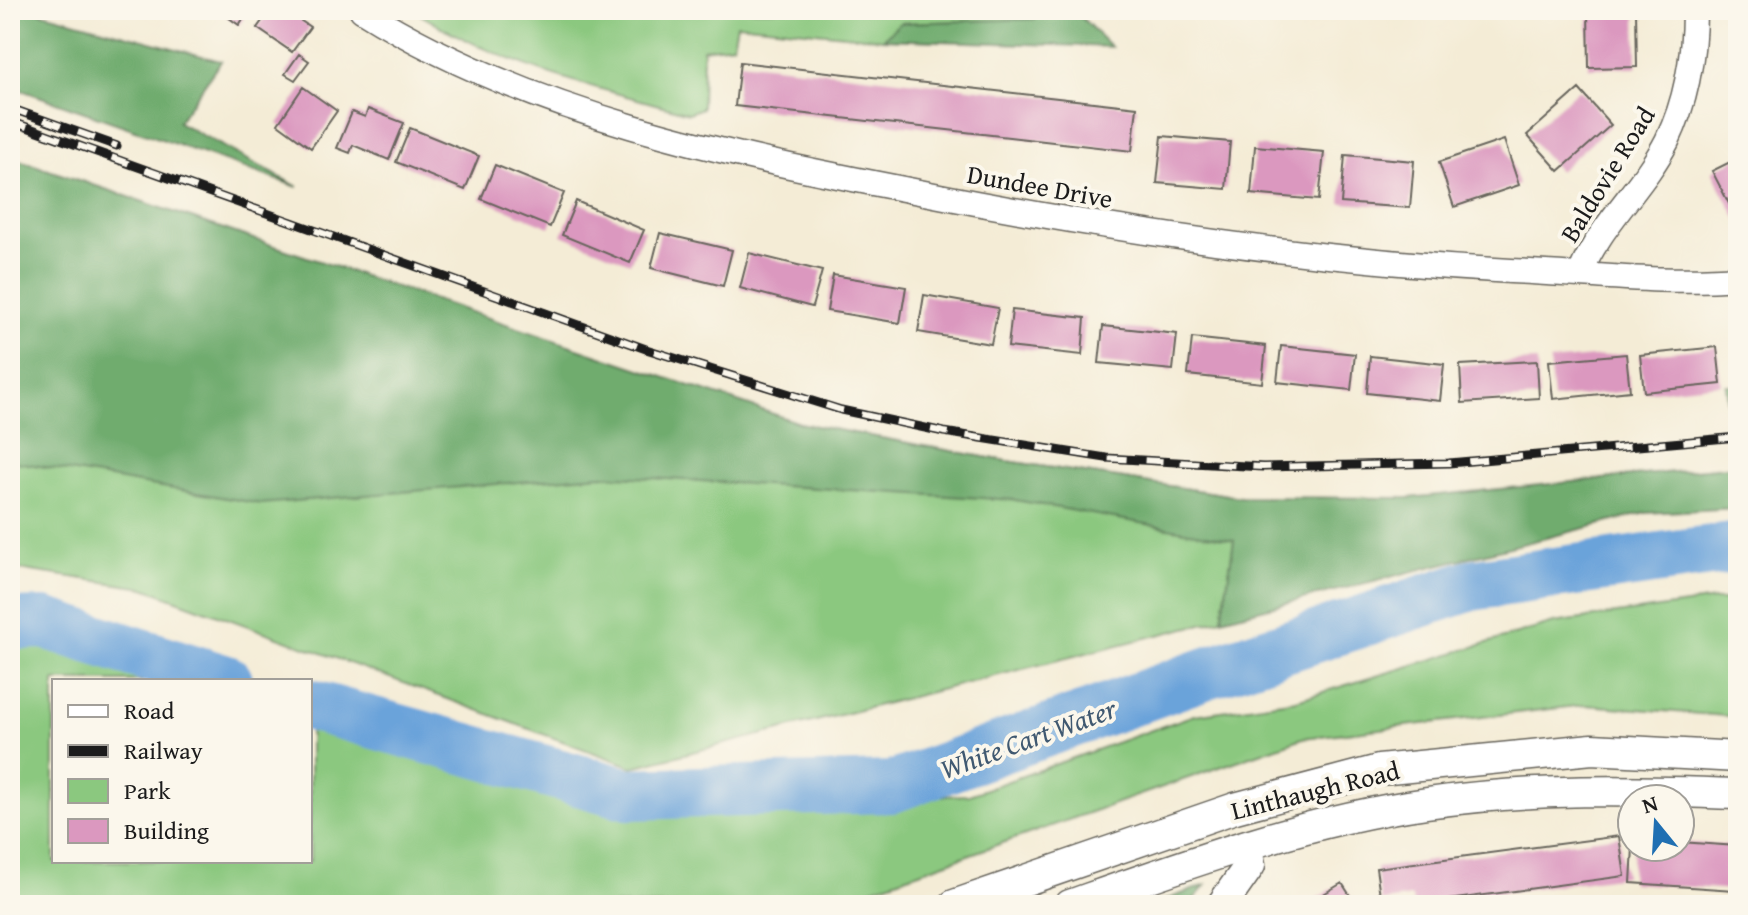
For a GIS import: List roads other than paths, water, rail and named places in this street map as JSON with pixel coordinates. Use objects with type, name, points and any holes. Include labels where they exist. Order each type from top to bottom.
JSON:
[{"type":"street","name":"Dundee Drive","points":[[362,10],[441,56],[511,87],[664,135],[841,177],[1000,208],[1249,248],[1400,265],[1676,280],[1738,278]]},
{"type":"street","name":"Baldovie Road","points":[[1580,274],[1607,226],[1666,142],[1683,101],[1692,55],[1694,10]]},
{"type":"street","name":"Linthaugh Road","points":[[954,905],[1235,808],[1379,770],[1592,749],[1738,757]]},
{"type":"street","name":"Linthaugh Road","points":[[1070,905],[1247,846],[1367,815],[1484,796],[1638,790],[1738,794]]},
{"type":"street","points":[[1222,905],[1250,865],[1235,808]]},
{"type":"waterway","name":"White Cart Water","points":[[312,706],[628,794],[892,787],[1207,673],[1471,585],[1738,547]]},
{"type":"waterway","name":"White Cart Water","points":[[10,624],[44,623],[221,679]]},
{"type":"railway","points":[[10,108],[117,146]]},
{"type":"railway","points":[[10,121],[646,349],[841,410],[944,432],[1106,458],[1263,467],[1449,463],[1738,437]]}]
